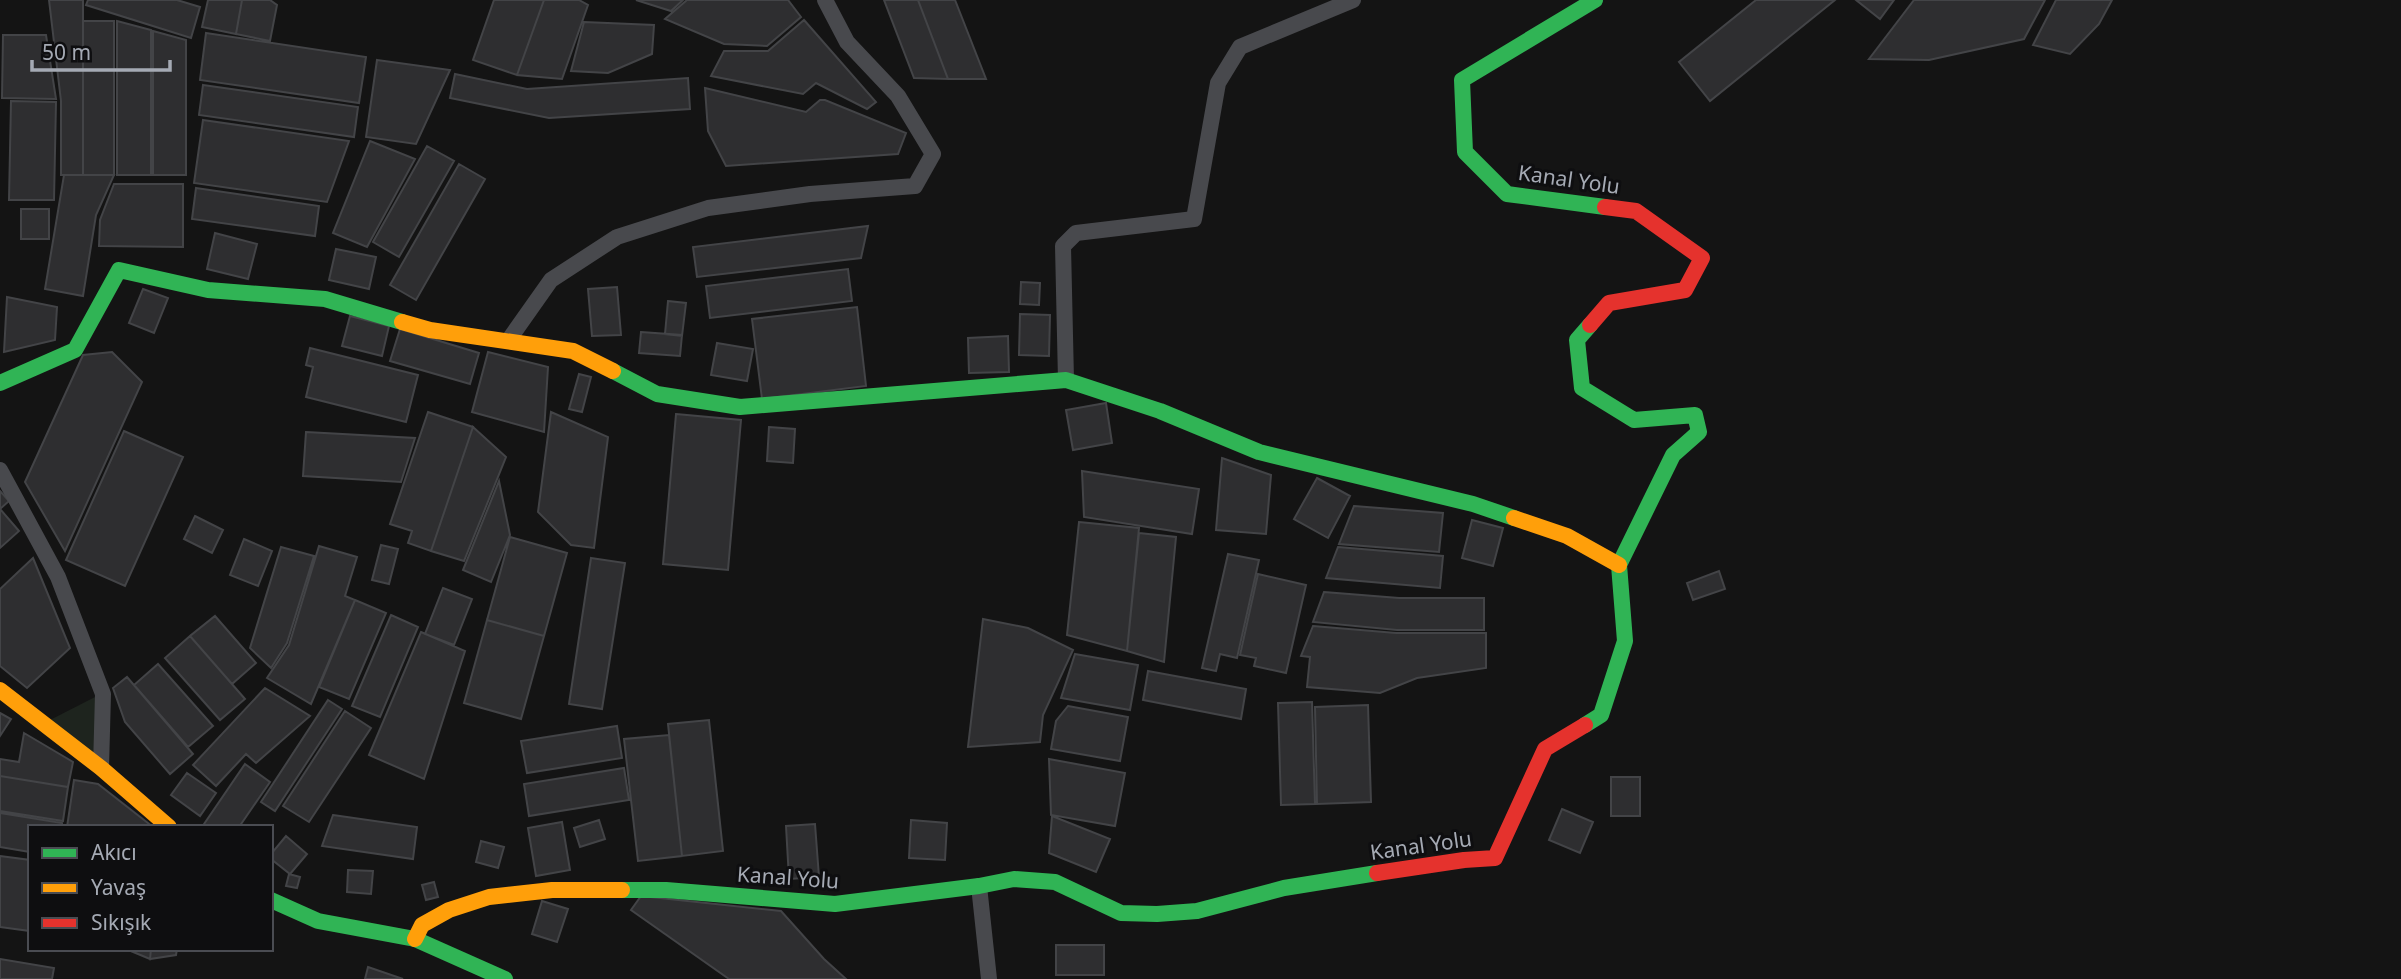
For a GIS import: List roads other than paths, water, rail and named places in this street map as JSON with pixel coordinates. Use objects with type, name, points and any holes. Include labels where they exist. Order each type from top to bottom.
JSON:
[{"type":"street","points":[[508,341],[551,279],[617,237],[708,208],[810,194],[915,186],[933,154],[898,96],[847,42],[825,0]]},
{"type":"street","points":[[1066,380],[1063,246],[1076,233],[1194,219],[1218,83],[1240,47],[1353,0]]},
{"type":"street","name":"Kanal Yolu","points":[[415,939],[422,925],[449,910],[489,897],[552,890],[666,890],[835,904],[979,886],[1014,878],[1055,882],[1121,913],[1157,914],[1197,911],[1284,888],[1464,860],[1495,858],[1545,749],[1601,715],[1625,641],[1619,565],[1673,455],[1699,432],[1695,415],[1634,419],[1582,388],[1577,340],[1609,303],[1685,290],[1702,258],[1636,211],[1507,194],[1465,152],[1462,80],[1595,0]]},
{"type":"street","points":[[0,383],[75,350],[97,305],[120,270],[208,290],[324,299],[430,330],[573,351],[657,394],[740,407],[1066,380],[1160,411],[1259,452],[1474,504],[1567,536],[1619,565]]},
{"type":"street","points":[[0,470],[58,577],[103,694],[101,768]]},
{"type":"street","points":[[0,690],[101,768],[167,825]]},
{"type":"street","points":[[979,886],[989,979]]},
{"type":"street","points":[[273,901],[318,921],[415,939],[505,979]]}]
